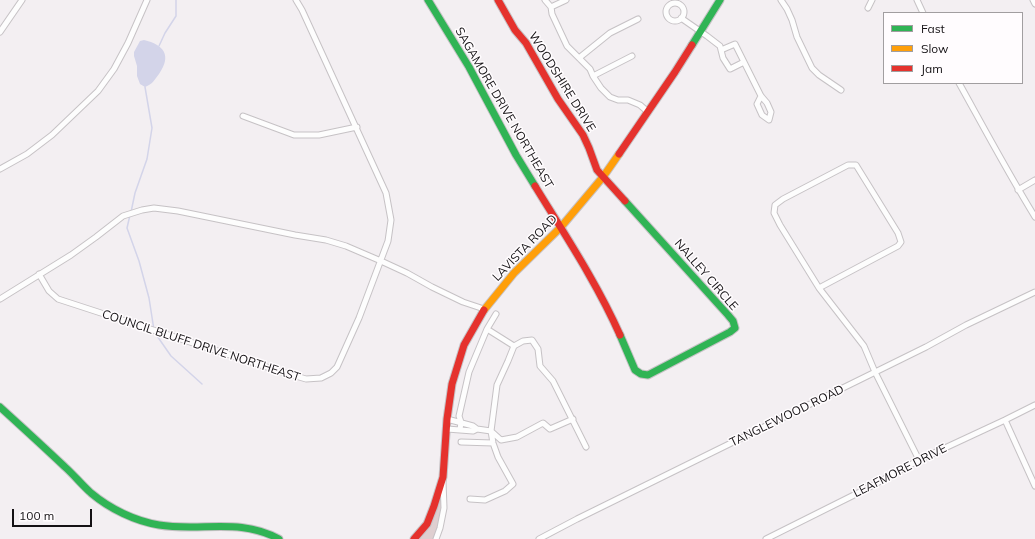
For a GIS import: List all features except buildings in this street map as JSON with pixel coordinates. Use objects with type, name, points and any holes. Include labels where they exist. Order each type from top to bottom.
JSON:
[{"type":"main road","name":"SAGAMORE DRIVE NORTHEAST","points":[[428,0],[470,67],[516,155],[561,227]]},
{"type":"main road","name":"WOODSHIRE DRIVE","points":[[498,0],[515,30],[526,43],[558,99],[583,136],[590,148],[597,170],[603,177]]},
{"type":"main road","name":"LAVISTA ROAD","points":[[414,539],[427,524],[434,506],[443,476],[446,429],[452,384],[464,345],[484,309],[514,273],[561,227],[603,177],[648,112],[720,0]]},
{"type":"main road","name":"NALLEY CIRCLE","points":[[561,227],[592,279],[612,317],[635,370],[641,374],[648,375],[735,328],[733,321],[603,177]]},
{"type":"main road","points":[[0,407],[93,494],[122,513],[142,521],[169,526],[190,528],[231,526],[245,527],[266,533],[279,539]]},
{"type":"street","points":[[0,32],[22,0]]},
{"type":"street","points":[[0,169],[27,154],[52,135],[98,91],[114,68],[128,42],[147,0]]},
{"type":"street","name":"COUNCIL BLUFF DRIVE NORTHEAST","points":[[39,274],[49,290],[58,300],[306,379],[321,378],[331,373],[338,367],[388,242],[391,220],[386,193],[302,10],[296,0]]},
{"type":"street","points":[[545,0],[551,7],[552,14],[567,46],[590,69],[601,88],[610,98],[628,100],[640,105],[648,112]]},
{"type":"street","points":[[551,7],[566,0]]},
{"type":"street","points":[[780,0],[787,9],[797,37],[812,68],[841,90]]},
{"type":"street","points":[[868,8],[872,0]]},
{"type":"street","points":[[917,0],[923,12]]},
{"type":"street","points":[[1033,0],[1035,4]]},
{"type":"street","points":[[681,18],[684,14],[684,9],[680,4],[670,4],[666,13],[668,18],[673,20],[681,18],[720,46],[723,58],[730,69],[744,62]]},
{"type":"street","points":[[578,58],[610,33],[638,19]]},
{"type":"street","points":[[721,50],[735,44],[761,96]]},
{"type":"street","points":[[593,76],[632,56]]},
{"type":"street","points":[[960,84],[1018,190],[1035,217]]},
{"type":"street","points":[[243,116],[294,136],[319,136],[356,127]]},
{"type":"street","points":[[819,288],[898,246],[901,242],[898,233],[856,165],[848,165],[784,199],[775,205],[774,213],[819,288],[864,346],[920,460]]},
{"type":"street","points":[[1018,190],[1035,180]]},
{"type":"street","points":[[0,299],[83,246],[123,216],[154,208],[178,211],[326,240],[346,246],[381,261],[463,302],[484,309]]},
{"type":"street","name":"TANGLEWOOD ROAD","points":[[539,539],[926,347],[966,325],[1035,292]]},
{"type":"street","points":[[460,430],[461,422],[459,416],[469,372],[487,329],[496,314]]},
{"type":"street","points":[[487,329],[514,346]]},
{"type":"street","points":[[470,500],[485,500],[505,491],[513,484],[498,457],[491,431],[497,385],[514,346],[523,341],[532,340],[538,349],[540,366],[554,381],[586,447]]},
{"type":"street","name":"LEAFMORE DRIVE","points":[[766,539],[920,460],[1035,405]]},
{"type":"street","points":[[447,419],[461,422],[477,429],[491,431],[501,440],[517,437],[543,423],[550,428],[573,419]]},
{"type":"street","points":[[1005,420],[1035,486]]},
{"type":"street","points":[[446,429],[473,431],[477,429]]},
{"type":"street","points":[[461,442],[494,443]]},
{"type":"street","points":[[436,539],[444,508],[443,476]]},
{"type":"shaded area","points":[[443,477],[444,508],[436,539],[414,539],[427,524]]},
{"type":"water","points":[[144,40],[161,48],[165,56],[163,67],[159,74],[152,83],[145,87],[140,84],[137,76],[137,66],[134,56],[134,52],[140,41]]},
{"type":"waterway","points":[[159,46],[176,16],[176,0]]},
{"type":"waterway","points":[[131,212],[135,193],[147,159],[152,128],[145,87]]},
{"type":"waterway","points":[[130,215],[127,228],[139,261],[149,298],[154,330]]},
{"type":"waterway","points":[[155,333],[171,356],[202,384]]},
{"type":"traffic: fast","points":[[428,0],[469,67],[516,155],[535,186]]},
{"type":"traffic: fast","points":[[692,45],[720,0]]},
{"type":"traffic: fast","points":[[620,335],[635,370],[641,374],[648,375],[735,328],[733,321],[728,315],[625,201]]},
{"type":"traffic: fast","points":[[0,407],[91,493],[123,514],[141,521],[159,525],[175,527],[235,527],[264,532],[279,539]]},
{"type":"traffic: slow","points":[[484,310],[514,273],[561,227],[603,177],[619,154]]},
{"type":"traffic: jam","points":[[498,0],[515,30],[526,43],[558,99],[583,135],[597,170],[625,201]]},
{"type":"traffic: jam","points":[[619,154],[692,45]]},
{"type":"traffic: jam","points":[[535,186],[591,278],[620,335]]},
{"type":"traffic: jam","points":[[414,539],[427,524],[443,477],[447,419],[452,384],[464,345],[484,310]]}]
